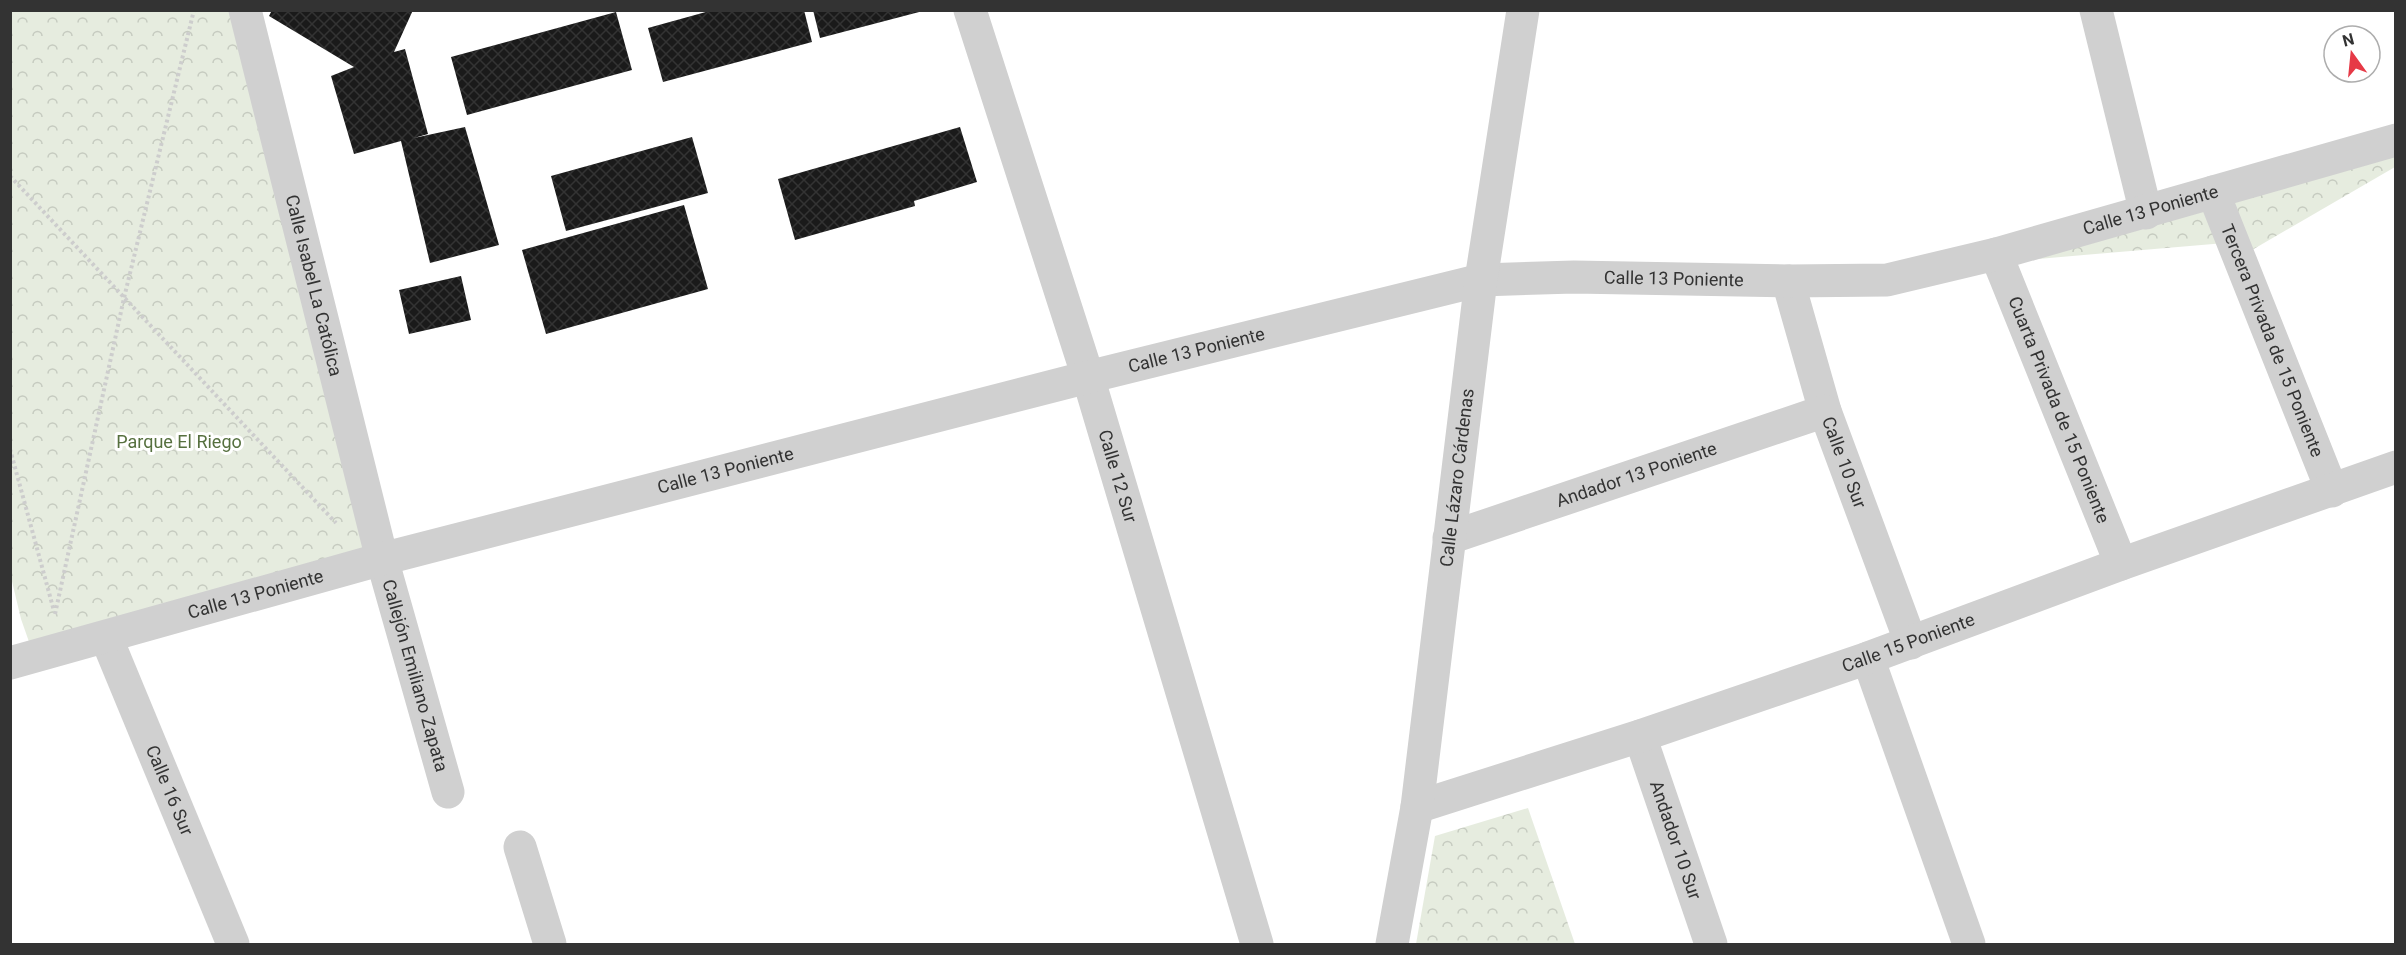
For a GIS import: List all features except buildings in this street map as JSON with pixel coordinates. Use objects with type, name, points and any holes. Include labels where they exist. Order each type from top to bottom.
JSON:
[{"type":"street","name":"Calle Isabel La Católica","points":[[245,10],[382,559]]},
{"type":"street","name":"Calle 12 Sur","points":[[970,10],[1088,377],[1257,945]]},
{"type":"street","name":"Calle Lázaro Cárdenas","points":[[1392,945],[1417,807],[1481,280],[1523,10]]},
{"type":"street","points":[[2096,10],[2146,213]]},
{"type":"street","name":"Calle 13 Poniente","points":[[21,660],[382,559],[1088,377],[1481,280],[1574,276],[1788,281],[1887,280],[1996,254],[2146,213],[2396,140]]},
{"type":"street","name":"Tercera Privada de 15 Poniente","points":[[2213,192],[2332,491]]},
{"type":"street","name":"Cuarta Privada de 15 Poniente","points":[[1996,254],[2121,564]]},
{"type":"street","name":"Calle 10 Sur","points":[[1788,281],[1825,411],[1911,642]]},
{"type":"street","name":"Andador 13 Poniente","points":[[1449,538],[1825,411]]},
{"type":"street","name":"Calle 15 Poniente","points":[[1417,807],[1640,736],[1868,658],[2121,564],[2396,467]]},
{"type":"street","name":"Callejón Emiliano Zapata","points":[[382,559],[448,792]]},
{"type":"street","name":"Calle 16 Sur","points":[[106,637],[233,945]]},
{"type":"street","points":[[1868,658],[1969,945]]},
{"type":"street","name":"Andador 10 Sur","points":[[1640,736],[1711,945]]},
{"type":"street","points":[[520,847],[550,945]]},
{"type":"path","points":[[21,660],[55,614],[124,298],[194,10]]},
{"type":"path","points":[[10,176],[337,524]]},
{"type":"path","points":[[10,449],[55,614]]},
{"type":"green space","name":"Parque El Riego","points":[[10,11],[243,11],[382,559],[34,656],[21,619],[10,573]]},
{"type":"green space","points":[[2395,154],[2395,167],[2252,250],[2225,243],[2013,261]]},
{"type":"green space","points":[[1528,808],[1575,944],[1416,944],[1435,836]]}]
